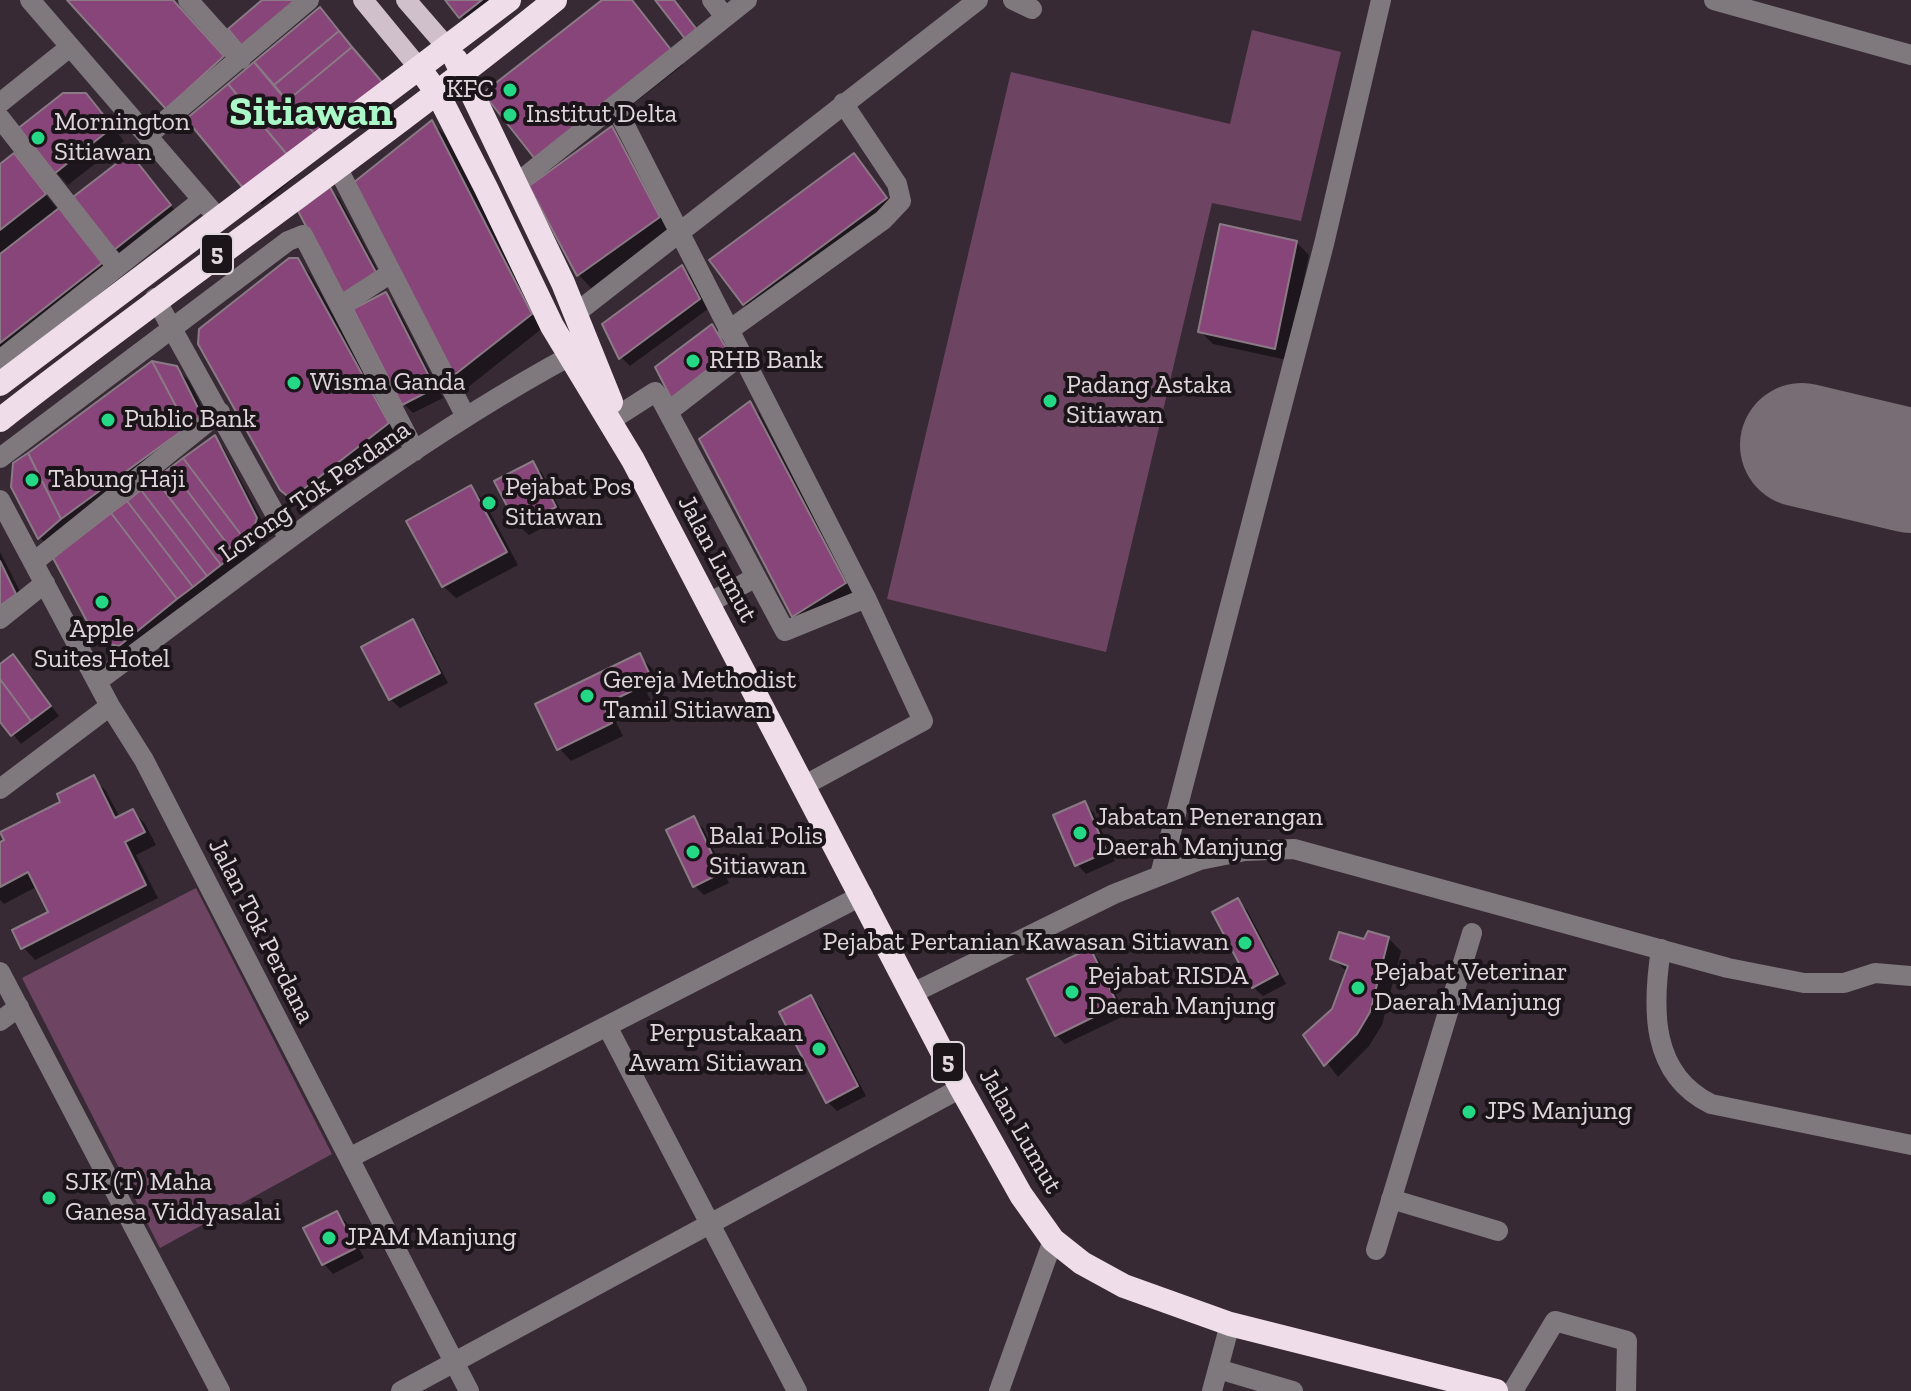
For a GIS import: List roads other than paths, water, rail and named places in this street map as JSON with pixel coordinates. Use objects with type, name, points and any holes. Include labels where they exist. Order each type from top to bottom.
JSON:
[{"type":"highway","points":[[446,46],[509,0]]},
{"type":"highway","points":[[466,73],[555,0]]},
{"type":"highway","name":"5","points":[[0,384],[446,46]]},
{"type":"highway","name":"Jalan Lumut","points":[[446,46],[466,73],[576,313],[633,460]]},
{"type":"highway","name":"Jalan Lumut","points":[[419,68],[438,94],[570,356],[633,460],[709,603],[961,1088],[1021,1195],[1053,1240],[1082,1263],[1124,1286],[1230,1324],[1496,1391]]},
{"type":"highway","name":"5","points":[[0,420],[155,298],[466,73]]},
{"type":"main road","name":"Jalan Lumut","points":[[363,0],[419,68]]},
{"type":"main road","name":"Jalan Lumut","points":[[406,0],[446,46]]},
{"type":"street","points":[[30,0],[219,219]]},
{"type":"street","points":[[188,0],[241,59]]},
{"type":"street","points":[[147,136],[309,0]]},
{"type":"street","points":[[712,0],[725,17]]},
{"type":"street","points":[[517,183],[747,0]]},
{"type":"street","points":[[576,313],[978,0]]},
{"type":"street","points":[[1160,875],[1324,244],[1381,0]]},
{"type":"street","points":[[1714,0],[1911,55]]},
{"type":"street","points":[[0,103],[70,47]]},
{"type":"street","points":[[728,331],[883,220],[901,201],[897,184],[843,103]]},
{"type":"street","points":[[615,106],[866,598],[923,721],[805,785]]},
{"type":"street","points":[[0,118],[117,267]]},
{"type":"street","points":[[337,167],[466,417]]},
{"type":"street","points":[[0,360],[202,200]]},
{"type":"street","points":[[0,458],[288,241],[303,235],[415,451]]},
{"type":"street","points":[[340,306],[391,273]]},
{"type":"street","points":[[155,298],[289,539]]},
{"type":"street","name":"Lorong Tok Perdana","points":[[98,681],[289,539],[415,451],[502,392],[570,356]]},
{"type":"street","points":[[669,411],[740,356]]},
{"type":"street","points":[[616,417],[655,392],[669,411],[785,631],[866,598]]},
{"type":"street","points":[[34,562],[220,412]]},
{"type":"street","name":"Jalan Tok Perdana","points":[[0,501],[110,706],[144,760],[469,1391]]},
{"type":"street","points":[[709,603],[756,577]]},
{"type":"street","points":[[0,619],[45,583]]},
{"type":"street","points":[[0,789],[110,706]]},
{"type":"street","points":[[913,993],[1114,894],[1160,875],[1200,860],[1245,851],[1294,849],[1661,949],[1804,983],[1844,983],[1875,973],[1911,976]]},
{"type":"street","points":[[349,1158],[863,895]]},
{"type":"street","points":[[1376,1250],[1472,933]]},
{"type":"street","points":[[1661,949],[1655,991],[1660,1040],[1676,1074],[1694,1095],[1711,1104],[1911,1145]]},
{"type":"street","points":[[0,972],[220,1391]]},
{"type":"street","points":[[0,1021],[19,1007]]},
{"type":"street","points":[[607,1026],[797,1391]]},
{"type":"street","points":[[401,1391],[961,1088]]},
{"type":"street","points":[[1391,1199],[1498,1231]]},
{"type":"street","points":[[999,1391],[1053,1240]]},
{"type":"street","points":[[1513,1391],[1555,1321],[1627,1341],[1626,1391]]},
{"type":"street","points":[[1212,1391],[1230,1324]]},
{"type":"street","points":[[1218,1369],[1293,1391]]},
{"type":"place","name":"KFC","points":[[510,90]]},
{"type":"place","name":"Institut Delta","points":[[510,115]]},
{"type":"place","name":"Mornington Sitiawan","points":[[38,138]]},
{"type":"place","name":"RHB Bank","points":[[693,361]]},
{"type":"place","name":"Wisma Ganda","points":[[294,383]]},
{"type":"place","name":"Padang Astaka Sitiawan","points":[[1050,401]]},
{"type":"place","name":"Public Bank","points":[[108,420]]},
{"type":"place","name":"Tabung Haji","points":[[32,480]]},
{"type":"place","name":"Pejabat Pos Sitiawan","points":[[489,503]]},
{"type":"place","name":"Apple Suites Hotel","points":[[102,602]]},
{"type":"place","name":"Gereja Methodist Tamil Sitiawan","points":[[587,696]]},
{"type":"place","name":"Jabatan Penerangan Daerah Manjung","points":[[1080,833]]},
{"type":"place","name":"Balai Polis Sitiawan","points":[[693,852]]},
{"type":"place","name":"Pejabat Pertanian Kawasan Sitiawan","points":[[1245,943]]},
{"type":"place","name":"Pejabat Veterinar Daerah Manjung","points":[[1358,988]]},
{"type":"place","name":"Pejabat RISDA Daerah Manjung","points":[[1072,992]]},
{"type":"place","name":"Perpustakaan Awam Sitiawan","points":[[819,1049]]},
{"type":"place","name":"JPS Manjung","points":[[1469,1112]]},
{"type":"place","name":"SJK (T) Maha Ganesa Viddyasalai","points":[[49,1198]]},
{"type":"place","name":"JPAM Manjung","points":[[329,1238]]},
{"type":"district","name":"Sitiawan","points":[[311,113]]}]
